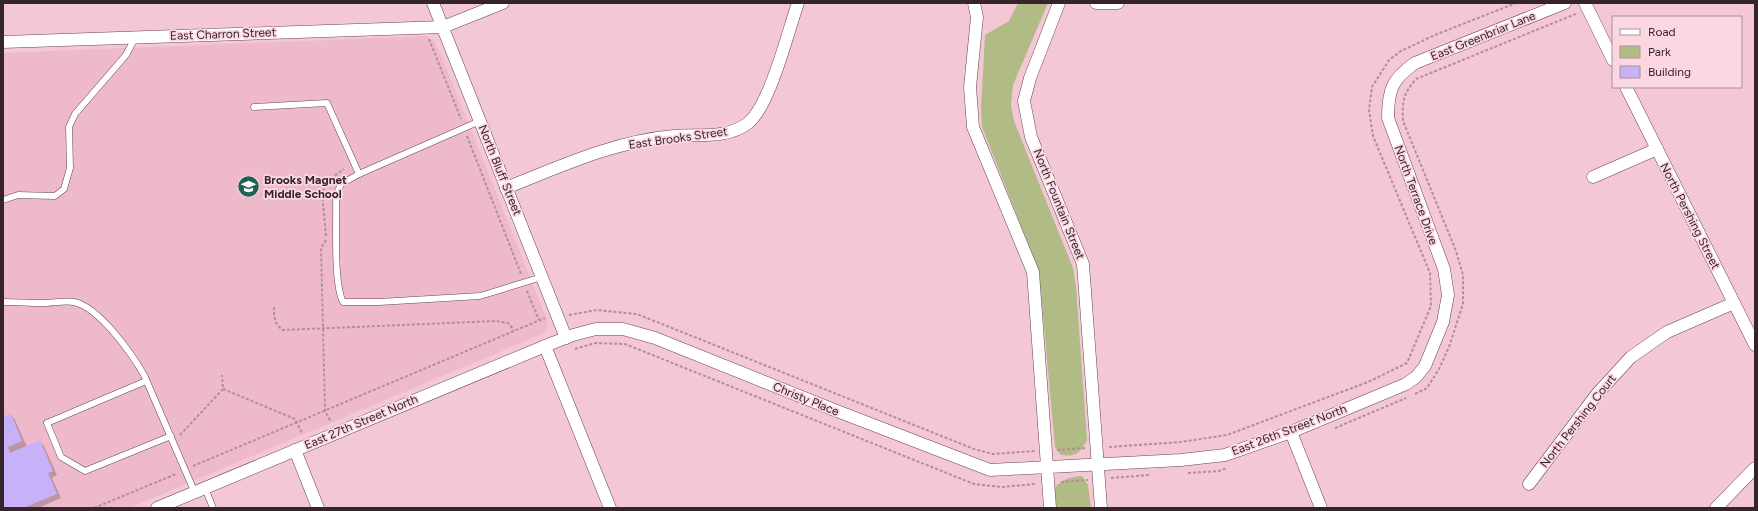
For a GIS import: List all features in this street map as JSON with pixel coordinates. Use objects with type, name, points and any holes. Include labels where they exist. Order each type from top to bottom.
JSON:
[{"type":"street","name":"North Bluff Street","points":[[433,3],[566,338]]},
{"type":"street","name":"East Charron Street","points":[[3,42],[443,27],[503,3]]},
{"type":"street","name":"East Brooks Street","points":[[506,188],[581,158],[632,142],[675,136],[718,134],[735,130],[748,123],[759,110],[768,91],[798,3]]},
{"type":"street","points":[[974,3],[976,17],[970,87],[973,127],[1033,272],[1050,508]]},
{"type":"street","name":"North Fountain Street","points":[[1060,3],[1030,78],[1024,101],[1031,137],[1083,264],[1101,508]]},
{"type":"street","points":[[1096,3],[1118,3]]},
{"type":"street","name":"East Greenbriar Lane","points":[[1403,72],[1415,63],[1438,53],[1565,3]]},
{"type":"street","points":[[1586,6],[1612,58]]},
{"type":"street","name":"North Terrace Drive","points":[[1403,72],[1395,82],[1388,98],[1388,118],[1444,269],[1448,295],[1443,322]]},
{"type":"street","name":"North Pershing Street","points":[[1626,88],[1755,345]]},
{"type":"street","points":[[1593,177],[1657,150]]},
{"type":"street","name":"North Pershing Court","points":[[1529,484],[1597,394],[1631,357],[1667,332],[1734,303]]},
{"type":"street","name":"East 26th Street North","points":[[1048,467],[1181,460],[1225,455],[1291,432],[1406,384],[1416,377],[1424,366],[1443,322]]},
{"type":"street","name":"Christy Place","points":[[566,338],[596,330],[623,329],[655,338],[990,470],[1048,467]]},
{"type":"street","name":"East 27th Street North","points":[[157,508],[566,338]]},
{"type":"street","points":[[545,346],[610,508]]},
{"type":"street","points":[[1291,432],[1321,508]]},
{"type":"street","points":[[295,450],[318,508]]},
{"type":"street","points":[[1716,508],[1755,468]]},
{"type":"lane","points":[[3,200],[18,195],[55,196],[64,189],[70,168],[69,127],[75,114],[126,55],[135,37]]},
{"type":"lane","points":[[254,107],[327,103],[359,174]]},
{"type":"lane","points":[[480,121],[359,174],[341,184],[336,196],[337,270],[339,296],[343,302],[379,302],[480,296],[542,277]]},
{"type":"lane","points":[[3,302],[75,302],[95,313],[138,364],[186,470],[213,508]]},
{"type":"lane","points":[[146,381],[47,423],[61,457],[85,471],[171,436]]},
{"type":"path","points":[[94,508],[539,320],[597,310],[637,314],[974,449],[993,454],[1181,442],[1227,435],[1368,382],[1406,364],[1430,306],[1430,273],[1373,136],[1369,110],[1372,86],[1389,60],[1401,51],[1435,35],[1516,3]]},
{"type":"path","points":[[1413,395],[1427,388],[1449,347],[1463,304],[1463,275],[1456,251],[1404,121],[1402,103],[1407,89],[1416,79],[1586,6]]},
{"type":"path","points":[[429,38],[539,320]]},
{"type":"path","points":[[331,422],[325,411],[322,328],[322,248],[326,242],[322,192],[333,177],[344,170]]},
{"type":"path","points":[[274,307],[274,321],[278,327],[283,330],[496,321],[508,323],[514,330]]},
{"type":"path","points":[[569,350],[595,343],[625,344],[974,484],[1001,487],[1151,475]]},
{"type":"path","points":[[180,436],[223,388],[222,375]]},
{"type":"path","points":[[223,388],[295,419],[302,433]]},
{"type":"path","points":[[1330,430],[1407,398]]},
{"type":"path","points":[[1181,473],[1218,471],[1233,466]]},
{"type":"shaded area","name":"Brooks Magnet Middle School","points":[[426,36],[435,42],[440,52],[547,320],[547,328],[542,334],[129,508],[3,508],[3,53]]},
{"type":"green space","points":[[1018,3],[1048,3],[1013,85],[1011,105],[1014,121],[1073,268],[1076,287],[1087,440],[1080,451],[1074,455],[1061,455],[1055,447],[1039,271],[982,127],[981,108],[985,35],[1009,21]]},
{"type":"green space","points":[[1082,476],[1088,485],[1091,508],[1056,508],[1054,488],[1060,482],[1067,479]]},
{"type":"building","points":[[11,414],[22,441],[8,447],[10,453],[40,440],[53,471],[48,473],[57,494],[23,508],[3,508],[3,417]]},
{"type":"place","name":"Brooks Magnet Middle School","points":[[248,187]]}]
